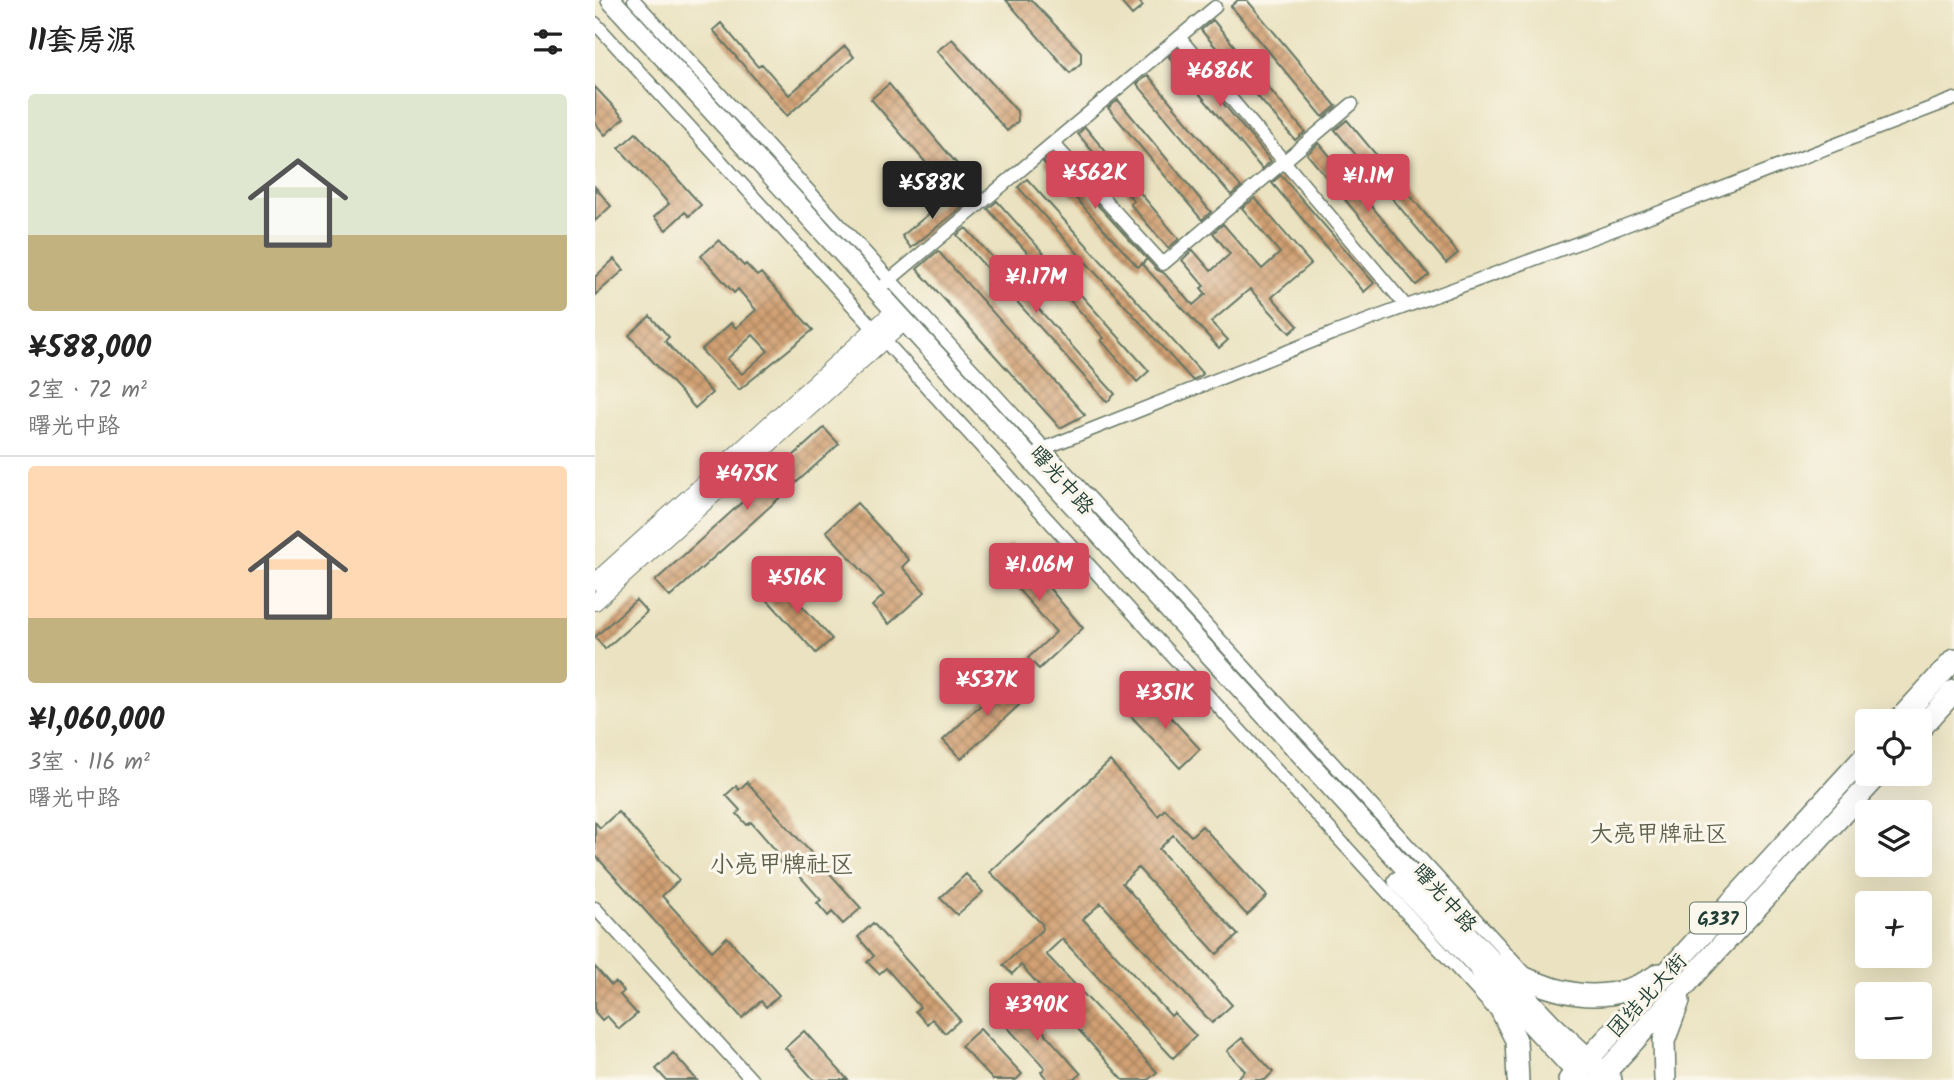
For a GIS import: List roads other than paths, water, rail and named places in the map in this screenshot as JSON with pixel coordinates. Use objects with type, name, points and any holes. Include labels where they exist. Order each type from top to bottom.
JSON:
[{"type":"highway","points":[[1909,709],[1954,660]]},
{"type":"highway","points":[[1932,716],[1954,691]]},
{"type":"highway","name":"团结北大街","points":[[1590,1075],[1693,961],[1855,768]]},
{"type":"highway","name":"团结北大街","points":[[1693,961],[1867,786]]},
{"type":"highway","points":[[1487,968],[1568,995],[1588,997],[1624,992],[1693,961]]},
{"type":"highway","points":[[1665,1080],[1663,1054],[1667,1027],[1693,961]]},
{"type":"highway","points":[[1487,968],[1512,1028],[1518,1053],[1518,1080]]},
{"type":"main road","name":"曙光中路","points":[[611,0],[883,285],[889,325],[1026,456],[1487,968]]},
{"type":"main road","name":"曙光中路","points":[[595,1],[889,325],[1487,968],[1590,1075]]},
{"type":"street","points":[[634,0],[883,285],[1045,448],[1534,983]]},
{"type":"street","points":[[883,285],[1215,7]]},
{"type":"street","points":[[595,23],[889,325],[1512,1028]]},
{"type":"street","points":[[1178,37],[1406,306]]},
{"type":"street","points":[[1026,456],[1406,306],[1954,99]]},
{"type":"street","points":[[1053,143],[1163,264],[1352,104]]},
{"type":"street","points":[[595,582],[889,325]]},
{"type":"street","points":[[595,602],[889,325]]},
{"type":"street","points":[[595,908],[752,1080]]},
{"type":"district","name":"大亮甲牌社区","points":[[1659,833]]},
{"type":"district","name":"小亮甲牌社区","points":[[782,864]]}]
